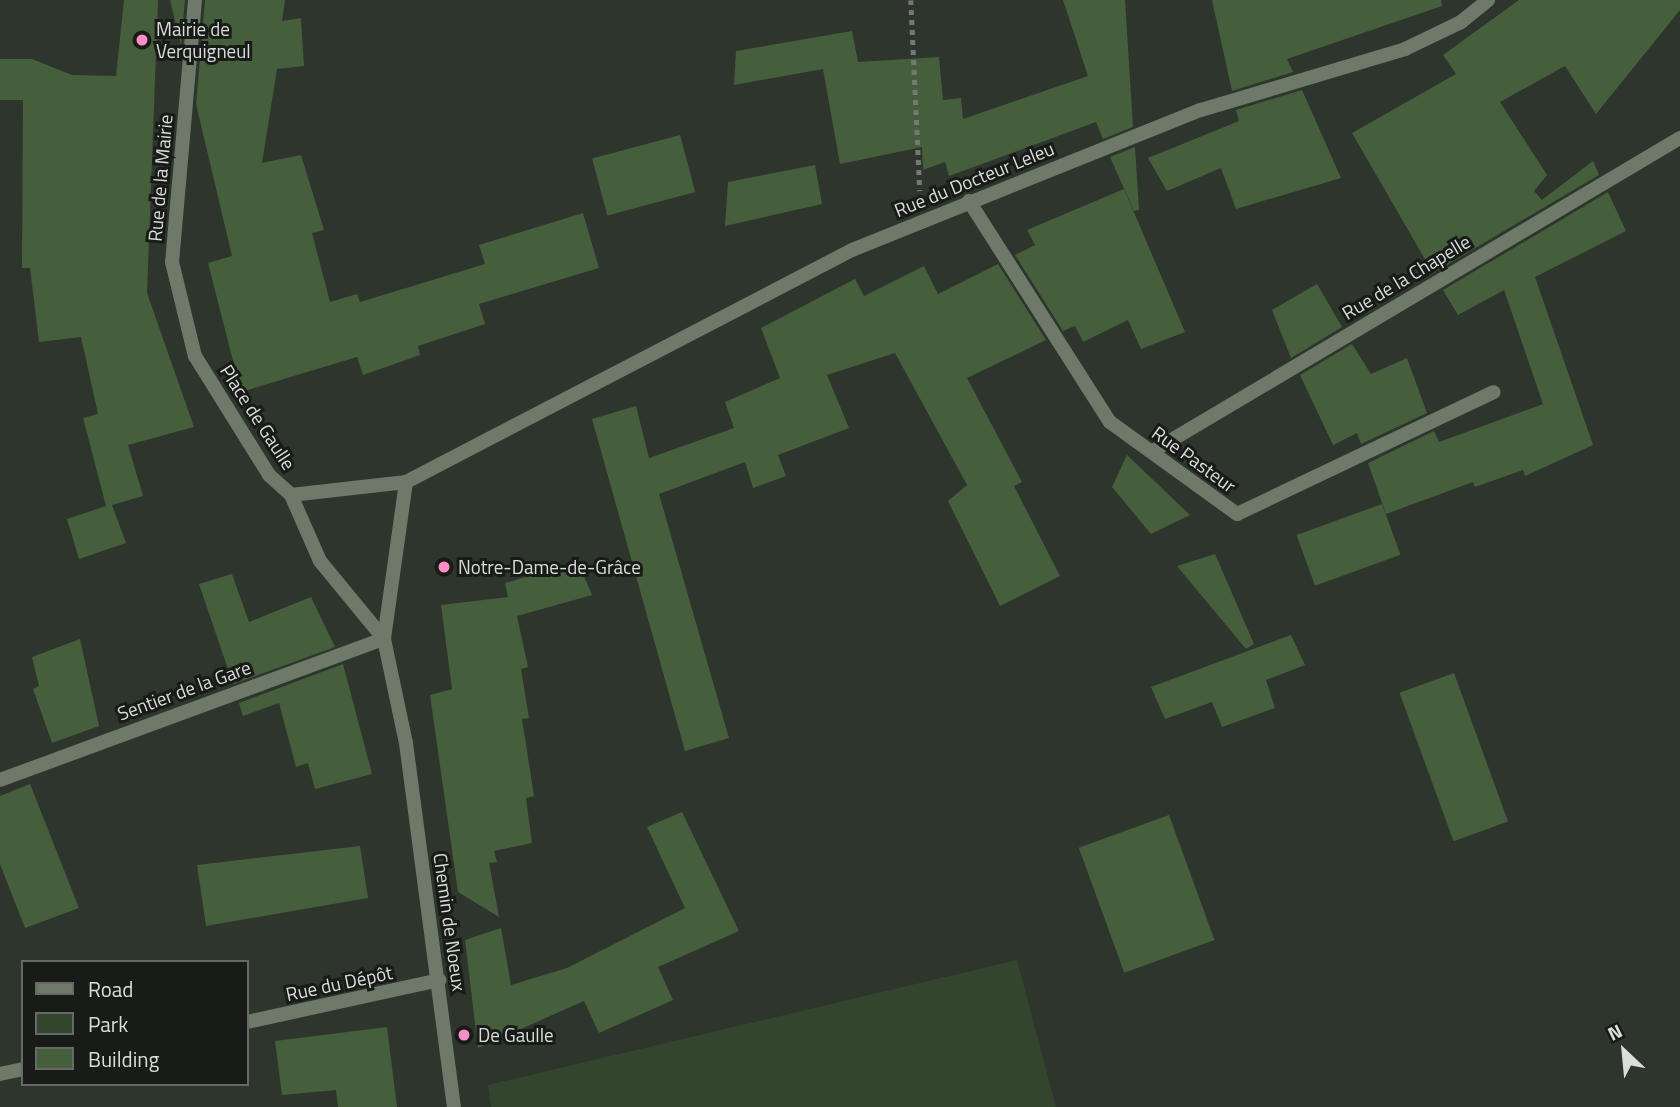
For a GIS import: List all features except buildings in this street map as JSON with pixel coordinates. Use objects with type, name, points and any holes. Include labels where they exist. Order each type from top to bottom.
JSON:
[{"type":"street","name":"Rue de la Mairie","points":[[195,0],[172,262],[195,356]]},
{"type":"street","name":"Rue du Docteur Leleu","points":[[490,435],[852,250],[1201,110],[1405,49],[1461,22],[1488,0]]},
{"type":"street","name":"Rue de la Chapelle","points":[[1153,452],[1680,138]]},
{"type":"street","name":"Rue Pasteur","points":[[969,201],[1110,422],[1237,514],[1494,391]]},
{"type":"street","name":"Place de Gaulle","points":[[195,356],[269,475],[291,495],[320,561],[384,639]]},
{"type":"street","name":"Place de Gaulle","points":[[291,495],[406,482],[490,435]]},
{"type":"street","name":"Place de Gaulle","points":[[406,482],[384,639],[406,743]]},
{"type":"street","name":"Sentier de la Gare","points":[[0,780],[384,639]]},
{"type":"street","name":"Chemin de Noeux","points":[[406,743],[454,1107]]},
{"type":"street","name":"Rue du Dépôt","points":[[248,1022],[439,981]]},
{"type":"street","points":[[0,1074],[21,1069]]},
{"type":"path","points":[[911,0],[918,187],[933,216]]},
{"type":"green space","points":[[1017,960],[1056,1107],[491,1107],[488,1085]]},
{"type":"place","name":"Mairie de Verquigneul","points":[[142,40]]},
{"type":"place","name":"Notre-Dame-de-Grâce","points":[[444,567]]},
{"type":"place","name":"De Gaulle","points":[[464,1035]]}]
